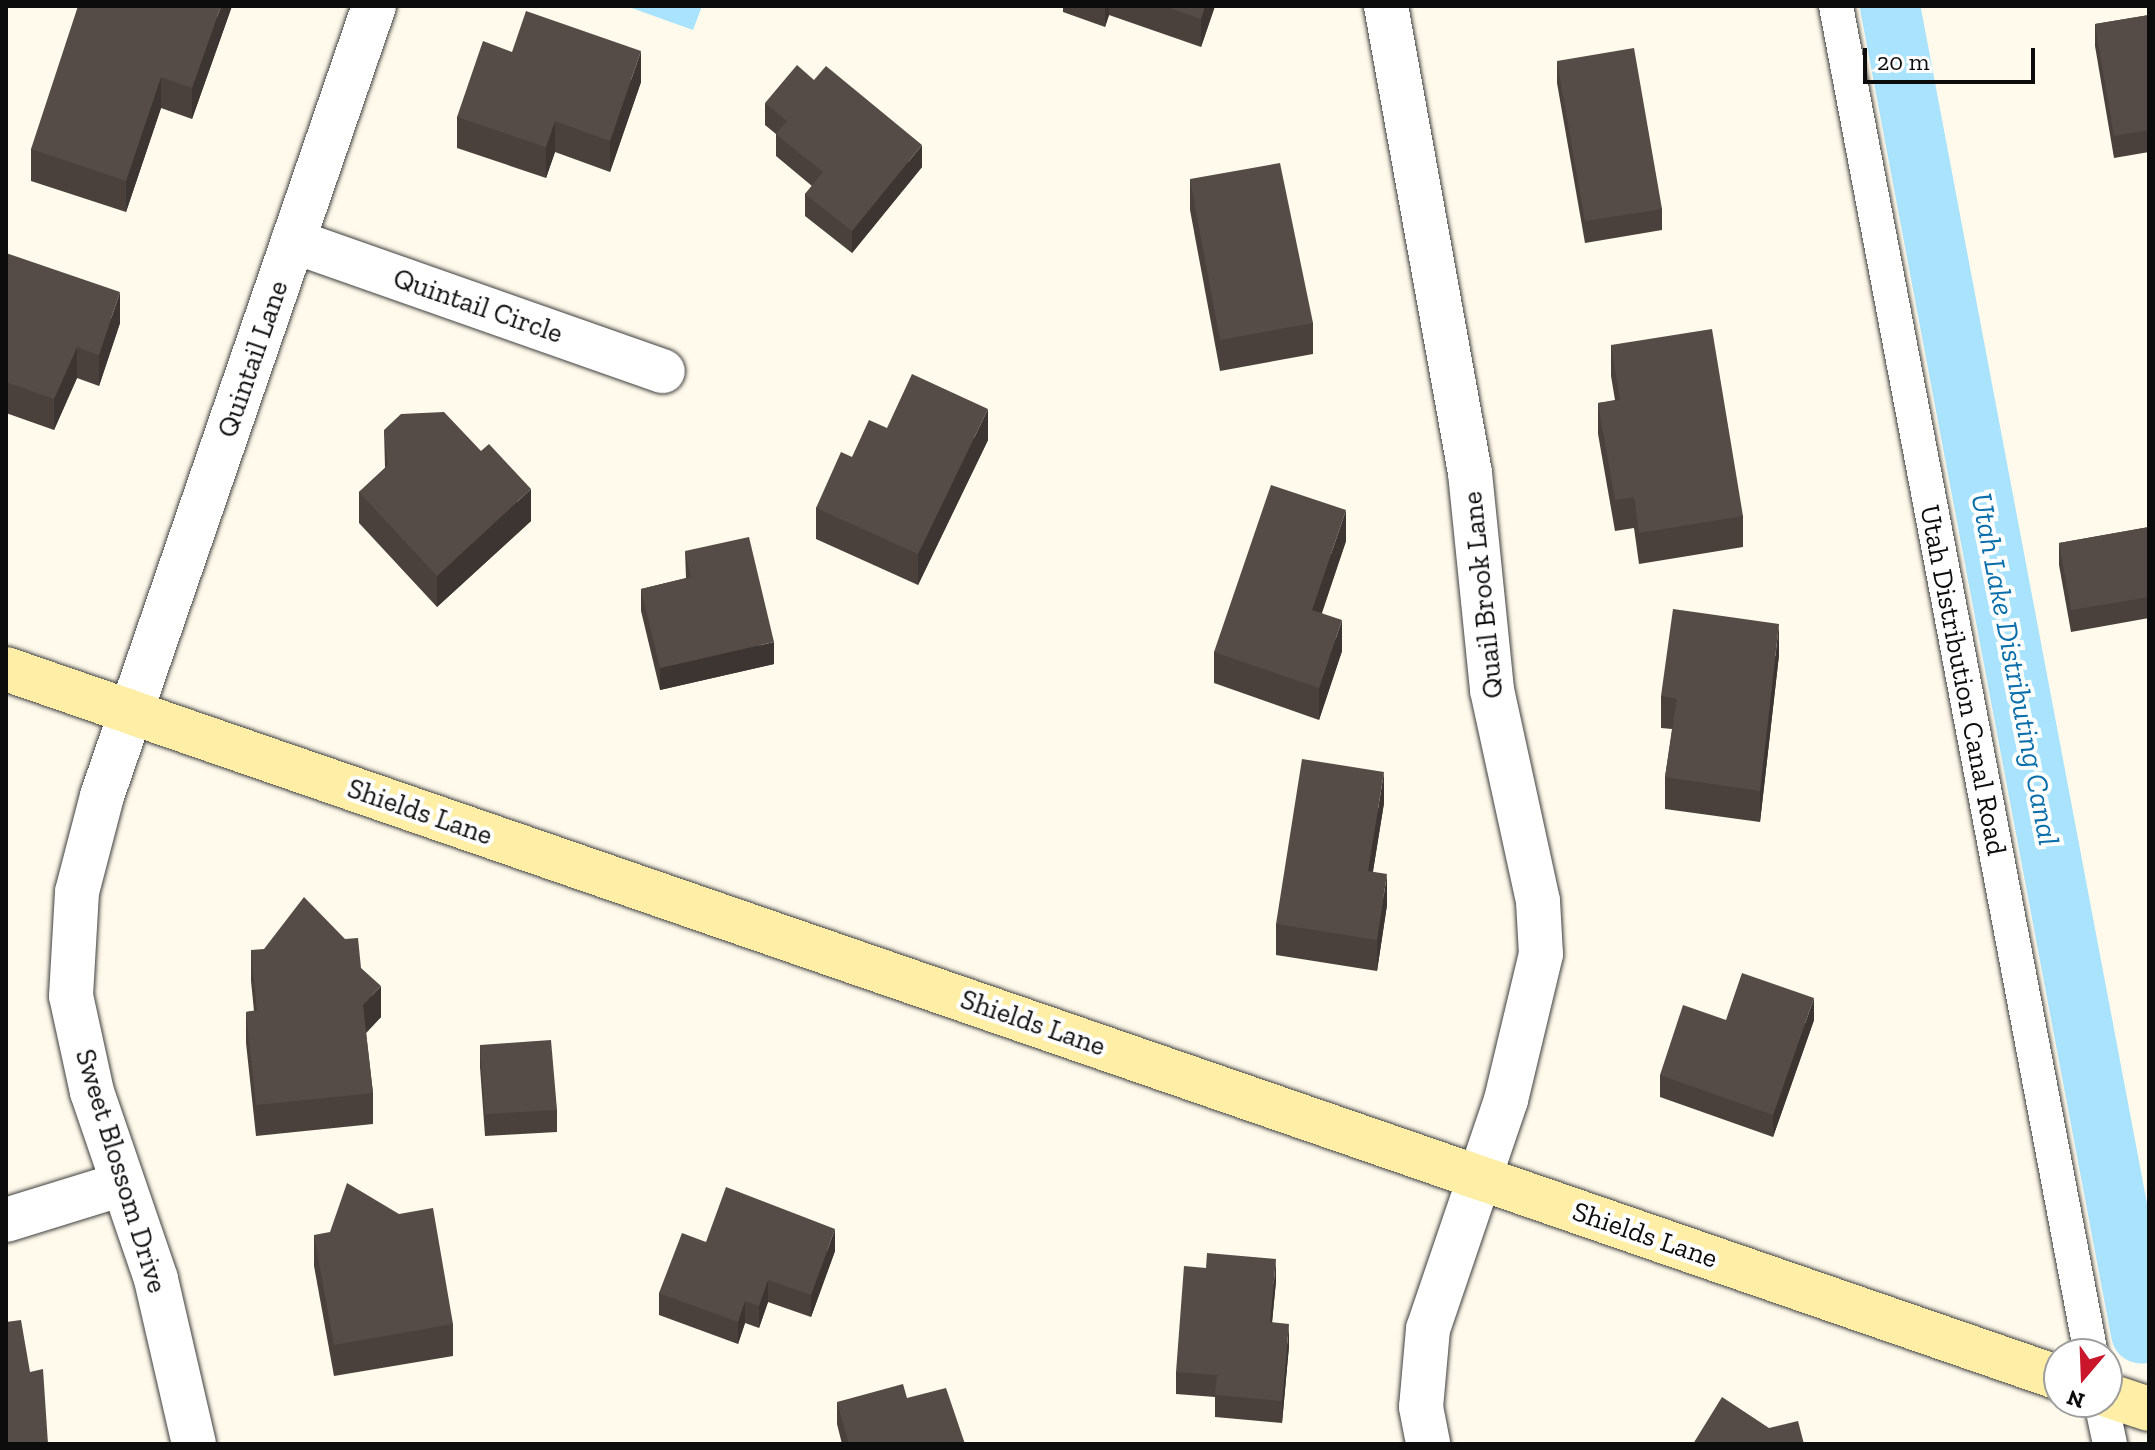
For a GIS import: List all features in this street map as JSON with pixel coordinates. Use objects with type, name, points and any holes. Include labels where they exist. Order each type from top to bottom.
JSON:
[{"type":"main road","name":"Shields Lane","points":[[6,669],[2043,1372]]},
{"type":"main road","points":[[2123,1400],[2149,1409]]},
{"type":"street","name":"Quintail Lane","points":[[131,712],[374,6]]},
{"type":"street","name":"Quail Brook Lane","points":[[1386,6],[1470,473],[1492,690],[1538,901],[1541,954],[1532,1014],[1428,1329],[1421,1407],[1428,1444]]},
{"type":"street","name":"Quintail Circle","points":[[293,241],[663,371]]},
{"type":"street","name":"Sweet Blossom Drive","points":[[131,712],[77,892],[71,996],[122,1184],[156,1279],[194,1444]]},
{"type":"street","points":[[6,1220],[122,1184]]},
{"type":"lane","name":"Utah Distribution Canal Road","points":[[1836,6],[2088,1338]]},
{"type":"lane","points":[[2104,1418],[2110,1444]]},
{"type":"water","points":[[626,6],[702,6],[693,30]]},
{"type":"building","points":[[78,6],[221,6],[192,88],[161,77],[126,181],[31,149]]},
{"type":"building","points":[[1164,6],[1205,6],[1201,19]]},
{"type":"building","points":[[526,11],[641,51],[610,141],[555,121],[546,147],[457,117],[483,41],[512,52]]},
{"type":"building","points":[[2149,15],[2149,130],[2114,136],[2095,24]]},
{"type":"building","points":[[1634,48],[1662,209],[1585,221],[1557,61]]},
{"type":"building","points":[[797,65],[814,80],[826,66],[922,145],[852,231],[805,194],[823,172],[776,134],[787,121],[765,103]]},
{"type":"building","points":[[1280,163],[1313,323],[1220,340],[1190,179]]},
{"type":"building","points":[[6,253],[120,292],[99,355],[77,347],[54,399],[6,382]]},
{"type":"building","points":[[1712,329],[1743,516],[1639,533],[1634,497],[1615,500],[1598,403],[1620,400],[1611,345]]},
{"type":"building","points":[[912,374],[988,409],[918,554],[816,508],[841,452],[852,457],[869,420],[887,428]]},
{"type":"building","points":[[444,412],[481,451],[489,444],[531,489],[437,576],[359,492],[388,465],[384,430],[401,414]]},
{"type":"building","points":[[1271,485],[1346,510],[1312,610],[1342,620],[1319,688],[1214,652]]},
{"type":"building","points":[[2149,527],[2149,597],[2071,610],[2059,543]]},
{"type":"building","points":[[749,537],[774,642],[660,668],[641,589],[691,577],[685,551]]},
{"type":"building","points":[[1673,609],[1779,624],[1760,791],[1665,777],[1677,699],[1661,696]]},
{"type":"building","points":[[1302,759],[1384,772],[1368,871],[1387,874],[1377,940],[1276,924]]},
{"type":"building","points":[[304,897],[345,939],[358,938],[361,968],[381,986],[363,1005],[373,1093],[256,1105],[246,1012],[257,1010],[251,950],[264,949]]},
{"type":"building","points":[[1742,973],[1814,998],[1773,1115],[1660,1075],[1683,1005],[1726,1020]]},
{"type":"building","points":[[551,1040],[557,1110],[485,1114],[480,1045]]},
{"type":"building","points":[[347,1183],[399,1214],[433,1208],[453,1324],[334,1345],[314,1235],[330,1232]]},
{"type":"building","points":[[726,1187],[835,1229],[811,1295],[768,1280],[759,1306],[745,1301],[738,1322],[659,1293],[682,1233],[706,1242]]},
{"type":"building","points":[[1207,1253],[1276,1259],[1270,1322],[1289,1324],[1282,1401],[1215,1395],[1217,1375],[1176,1372],[1184,1266],[1206,1268]]},
{"type":"building","points":[[21,1320],[30,1372],[43,1369],[48,1444],[6,1444],[6,1322]]},
{"type":"building","points":[[903,1384],[907,1398],[946,1388],[965,1444],[849,1444],[837,1402]]},
{"type":"building","points":[[1722,1397],[1769,1428],[1798,1421],[1804,1444],[1693,1444]]},
{"type":"waterway","name":"Utah Lake Distributing Canal","points":[[1890,6],[2141,1333]]}]
